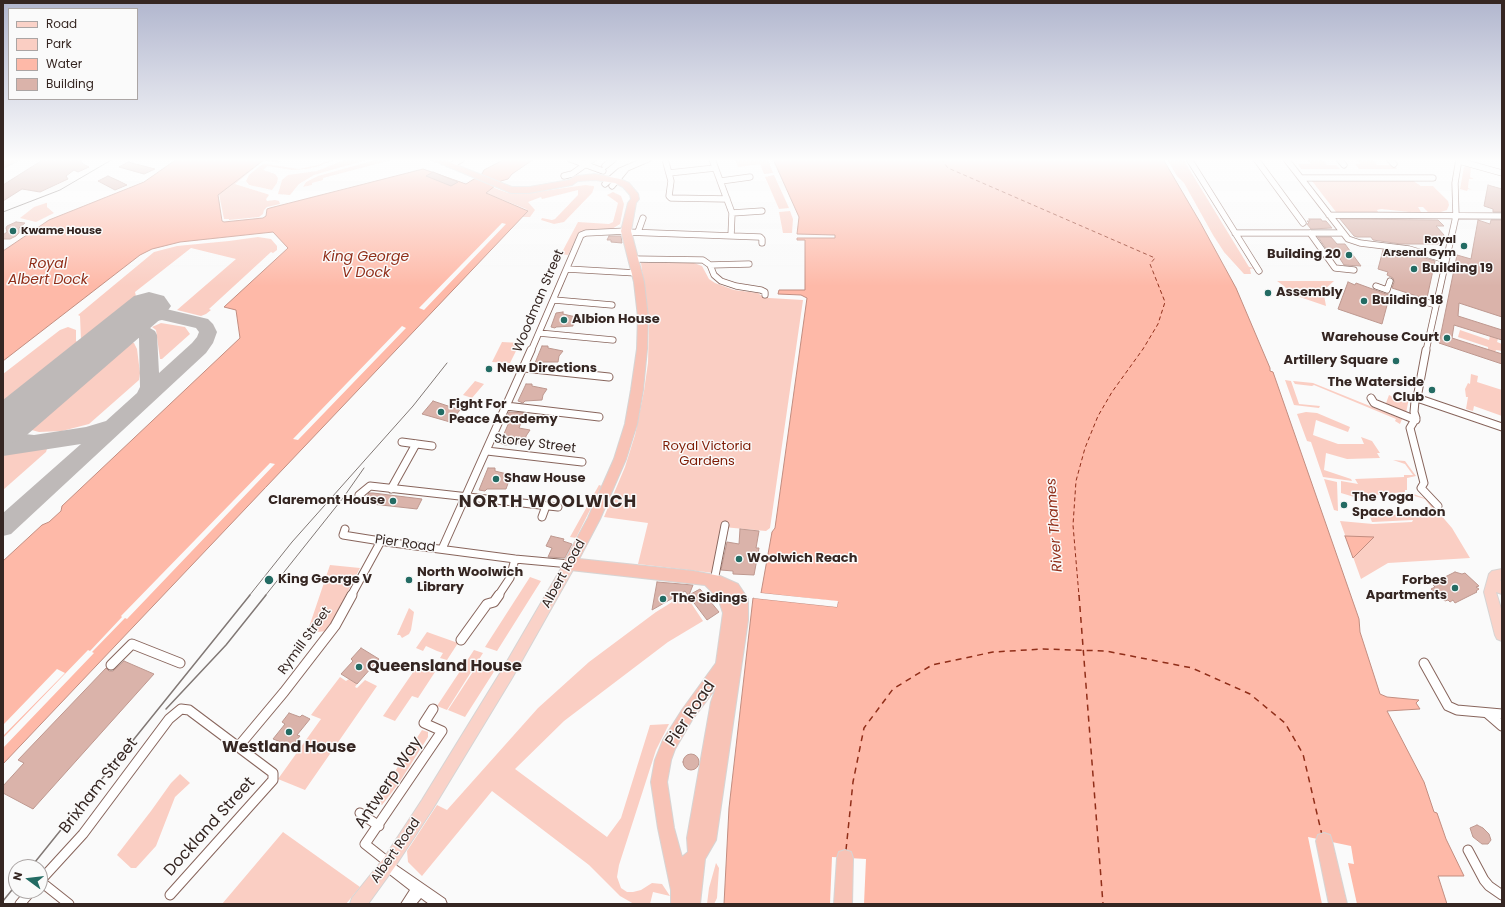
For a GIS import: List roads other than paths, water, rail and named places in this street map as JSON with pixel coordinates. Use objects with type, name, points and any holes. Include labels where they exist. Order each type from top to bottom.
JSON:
[{"type":"highway","name":"Albert Road","points":[[570,564],[607,491],[620,459],[631,424],[638,390],[643,317],[641,298],[626,231],[632,203],[631,201]]},
{"type":"highway","name":"Pier Road","points":[[570,564],[712,580],[725,583],[734,588],[741,599],[741,620],[708,840],[697,856],[691,904]]},
{"type":"highway","name":"Pier Road","points":[[680,904],[680,890],[662,808],[659,782],[663,760],[668,745],[684,719],[718,674],[723,664],[730,613],[724,596],[712,580]]},
{"type":"highway","points":[[1324,841],[1338,904]]},
{"type":"highway","points":[[676,869],[688,864],[697,856]]},
{"type":"highway","points":[[844,904],[845,858]]},
{"type":"main road","name":"Albert Road","points":[[358,904],[388,864],[427,805],[491,702],[570,564]]},
{"type":"main road","points":[[1498,579],[1490,592],[1502,635]]},
{"type":"street","points":[[728,201],[732,213],[731,236]]},
{"type":"street","points":[[1216,201],[1259,271]]},
{"type":"street","points":[[1287,201],[1303,223]]},
{"type":"street","points":[[1319,201],[1343,233],[1351,240],[1360,243],[1396,246],[1446,260]]},
{"type":"street","points":[[1416,420],[1414,412],[1415,401],[1417,398],[1417,391],[1456,215],[1456,201]]},
{"type":"street","points":[[732,213],[762,211]]},
{"type":"street","points":[[1329,215],[1502,216]]},
{"type":"street","points":[[638,232],[643,218]]},
{"type":"street","points":[[626,231],[731,236],[762,241],[769,239]]},
{"type":"street","name":"Woodman Street","points":[[442,549],[554,300],[578,238],[583,234],[626,231]]},
{"type":"street","points":[[1236,233],[1343,233]]},
{"type":"street","points":[[1310,233],[1335,268],[1354,270]]},
{"type":"street","points":[[633,259],[704,260],[710,265],[714,275],[721,281],[742,288],[761,290],[765,292],[765,295]]},
{"type":"street","points":[[710,265],[749,264]]},
{"type":"street","points":[[567,269],[636,273]]},
{"type":"street","points":[[1376,286],[1387,290],[1390,280]]},
{"type":"street","points":[[554,300],[612,305]]},
{"type":"street","points":[[1422,301],[1436,305]]},
{"type":"street","points":[[539,333],[613,340]]},
{"type":"street","points":[[524,368],[609,377]]},
{"type":"street","points":[[1371,398],[1374,403],[1416,420]]},
{"type":"street","points":[[1417,398],[1502,427]]},
{"type":"street","points":[[506,406],[599,417]]},
{"type":"street","points":[[1416,420],[1411,425],[1410,433],[1424,483],[1421,488],[1438,506]]},
{"type":"street","points":[[402,442],[432,446]]},
{"type":"street","points":[[391,489],[416,444]]},
{"type":"street","name":"Storey Street","points":[[487,451],[582,462]]},
{"type":"street","points":[[359,495],[370,486],[558,507]]},
{"type":"street","points":[[542,517],[546,506]]},
{"type":"street","points":[[712,580],[725,525]]},
{"type":"street","name":"Pier Road","points":[[344,532],[381,541],[515,559],[570,564]]},
{"type":"street","name":"Rymill Street","points":[[238,747],[335,626],[381,541]]},
{"type":"street","points":[[461,640],[487,604],[494,602],[510,578],[515,559]]},
{"type":"street","points":[[111,665],[132,644],[180,663]]},
{"type":"street","points":[[1424,663],[1448,706],[1457,710],[1502,714]]},
{"type":"street","name":"Dockland Street","points":[[170,894],[273,780],[273,773],[189,710],[181,709]]},
{"type":"street","name":"Brixham Street","points":[[48,872],[83,834],[169,719],[181,709]]},
{"type":"street","name":"Antwerp Way","points":[[388,864],[365,844],[379,826],[442,731],[424,723],[433,709]]},
{"type":"street","points":[[1488,712],[1502,726]]},
{"type":"street","points":[[360,813],[379,826]]},
{"type":"street","points":[[1468,850],[1484,880],[1489,886],[1502,895]]},
{"type":"street","points":[[388,864],[440,904]]},
{"type":"street","points":[[48,887],[69,904]]},
{"type":"street","points":[[408,904],[419,889]]},
{"type":"water","name":"King George V Dock","points":[[96,201],[219,201],[222,221],[224,222],[263,218],[266,216],[267,209],[296,201],[505,201],[528,211],[3,764],[3,561],[42,525],[49,522],[61,511],[62,506],[240,338],[236,310],[224,307],[288,248],[273,232],[180,242],[152,249],[140,255],[3,361],[3,251],[49,220]]},
{"type":"water","name":"River Thames","points":[[792,201],[1188,201],[1236,288],[1270,371],[1273,372],[1359,619],[1360,632],[1380,694],[1387,697],[1419,700],[1416,703],[1420,709],[1387,711],[1424,782],[1434,812],[1437,813],[1446,839],[1464,876],[1438,876],[1447,904],[724,904],[729,808],[753,598],[837,607],[838,602],[761,593],[772,532],[775,528],[807,298],[801,295],[778,294],[779,290],[805,290],[805,240],[797,240],[797,238],[835,238],[835,235],[797,234],[799,217]]},
{"type":"water","points":[[1345,536],[1374,537],[1353,558]]},
{"type":"tram line","points":[[3,212],[31,201]]},
{"type":"tram line","points":[[249,596],[292,542],[413,406],[447,363]]},
{"type":"tram line","points":[[265,596],[343,498],[364,468]]},
{"type":"tram line","points":[[37,859],[250,595]]},
{"type":"tram line","points":[[166,709],[226,645],[266,595]]},
{"type":"tram line","points":[[3,901],[8,895]]},
{"type":"place","name":"Kwame House","points":[[13,231]]},
{"type":"place","name":"Royal Arsenal Gym","points":[[1464,246]]},
{"type":"place","name":"Building 20","points":[[1349,255]]},
{"type":"place","name":"Building 19","points":[[1414,269]]},
{"type":"place","name":"Assembly","points":[[1268,293]]},
{"type":"place","name":"Building 18","points":[[1364,301]]},
{"type":"place","name":"Albion House","points":[[564,320]]},
{"type":"place","name":"Warehouse Court","points":[[1447,338]]},
{"type":"place","name":"Artillery Square","points":[[1396,361]]},
{"type":"place","name":"New Directions","points":[[489,369]]},
{"type":"place","name":"The Waterside Club","points":[[1432,390]]},
{"type":"place","name":"Fight For Peace Academy","points":[[441,412]]},
{"type":"place","name":"Shaw House","points":[[496,479]]},
{"type":"place","name":"Claremont House","points":[[393,501]]},
{"type":"place","name":"The Yoga Space London","points":[[1344,505]]},
{"type":"place","name":"Woolwich Reach","points":[[739,559]]},
{"type":"place","name":"King George V","points":[[269,580]]},
{"type":"place","name":"North Woolwich Library","points":[[409,580]]},
{"type":"place","name":"Forbes Apartments","points":[[1455,588]]},
{"type":"place","name":"The Sidings","points":[[663,599]]},
{"type":"place","name":"Queensland House","points":[[359,667]]},
{"type":"place","name":"Westland House","points":[[289,732]]},
{"type":"district","name":"NORTH WOOLWICH","points":[[548,503]]},
{"type":"water label","name":"Royal Albert Dock","points":[[48,272]]},
{"type":"park label","name":"Royal Victoria Gardens","points":[[707,454]]}]
